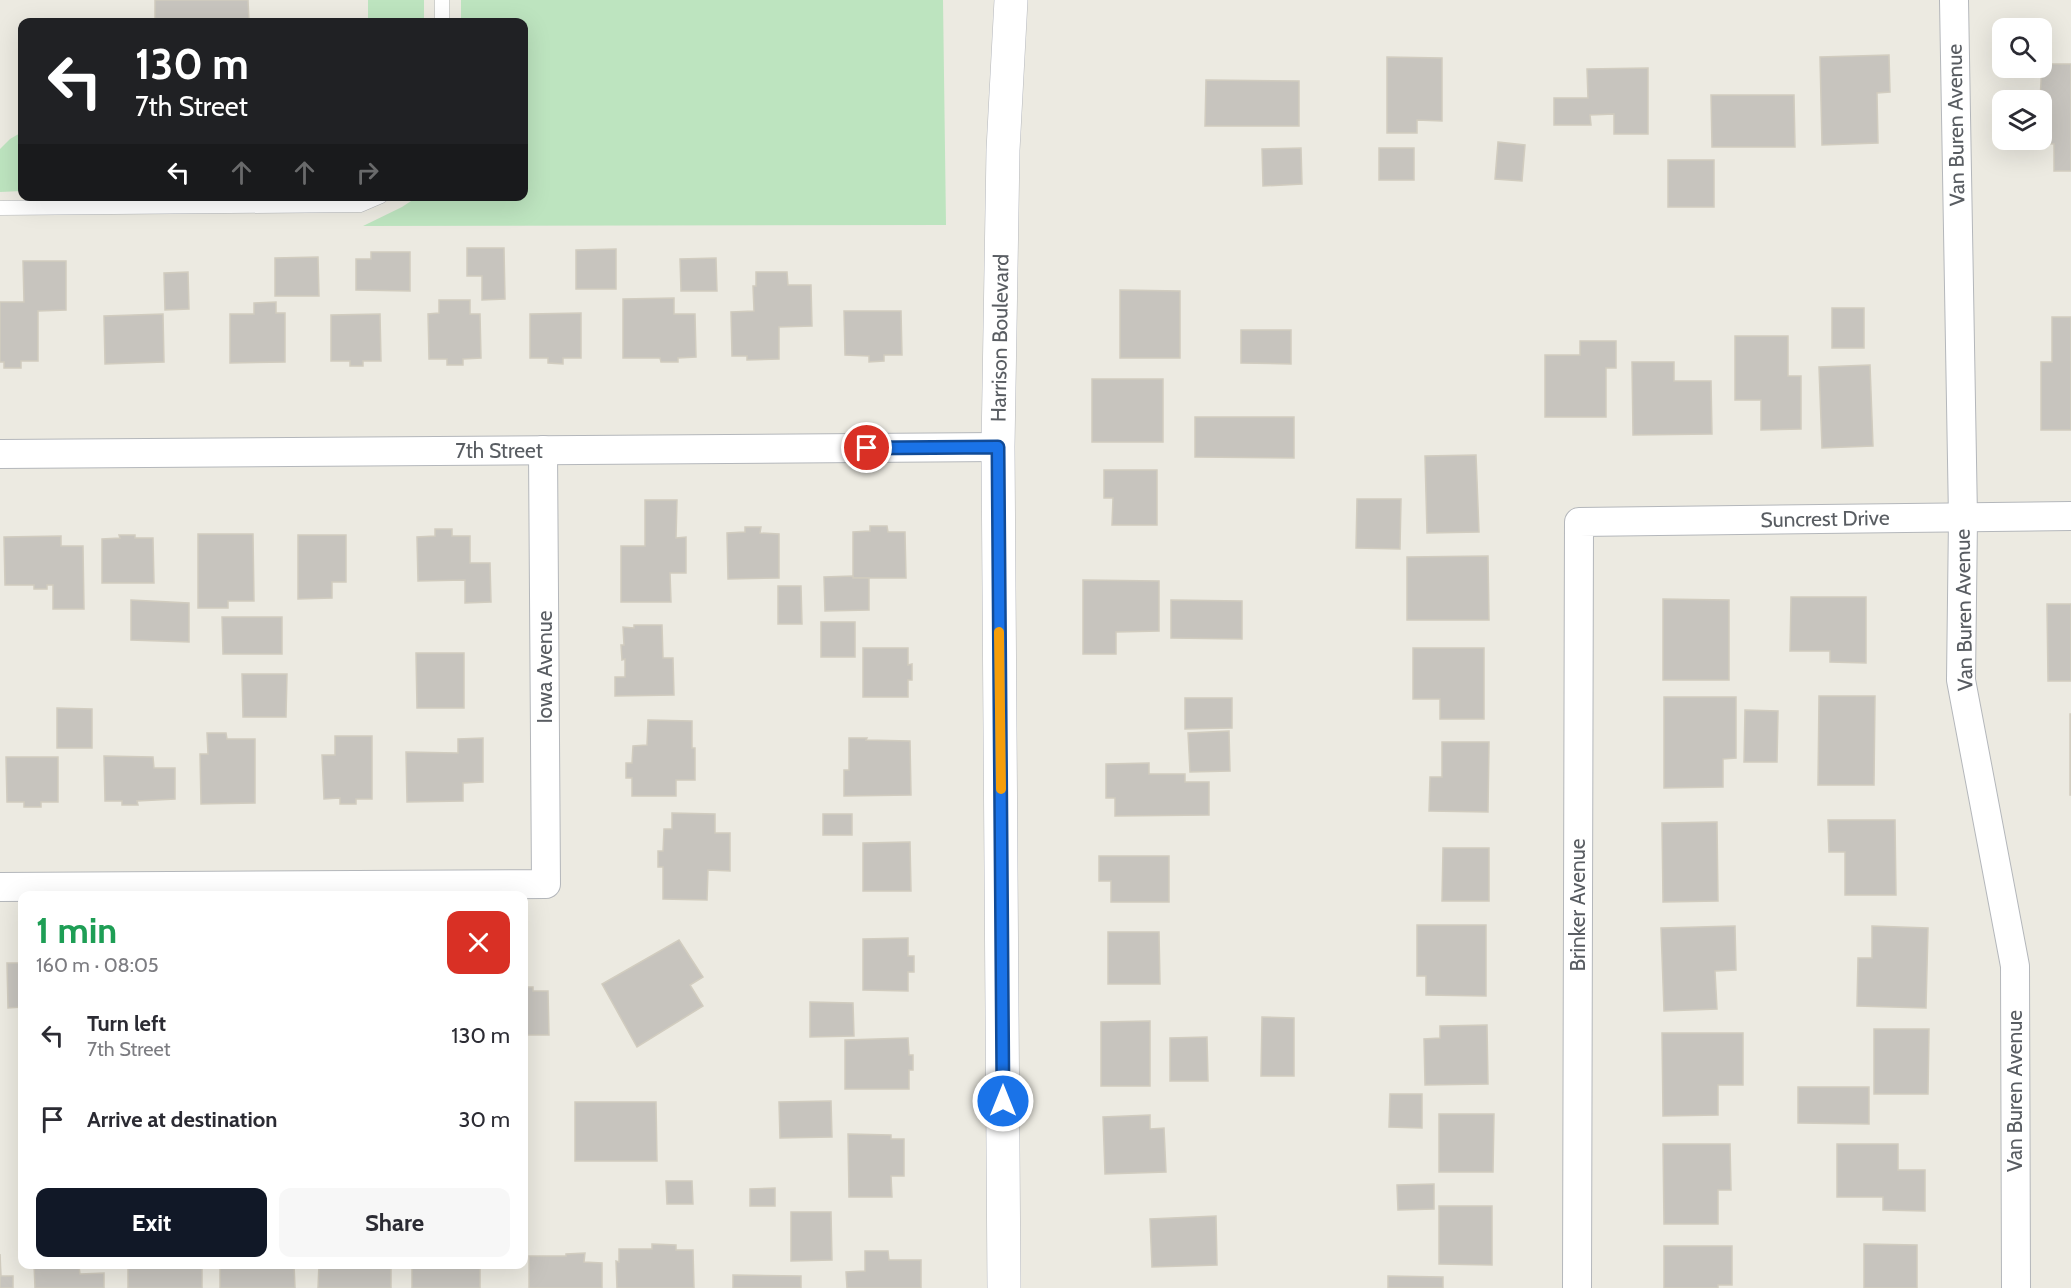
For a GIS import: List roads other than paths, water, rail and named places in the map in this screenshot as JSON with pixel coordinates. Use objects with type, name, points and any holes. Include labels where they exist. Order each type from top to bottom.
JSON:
[{"type":"main road","name":"Harrison Boulevard","points":[[1004,1288],[998,447],[1003,150],[1011,0]]},
{"type":"street","name":"Van Buren Avenue","points":[[1954,0],[1963,518],[1961,680],[2015,966],[2016,1288]]},
{"type":"street","name":"7th Street","points":[[0,454],[998,447]]},
{"type":"street","name":"Iowa Avenue","points":[[0,886],[546,884],[543,450]]},
{"type":"street","name":"Suncrest Drive","points":[[1579,522],[2071,516]]},
{"type":"street","name":"Brinker Avenue","points":[[1577,1288],[1579,522]]},
{"type":"lane","points":[[442,0],[442,18]]},
{"type":"lane","points":[[0,208],[360,205],[369,201]]}]
